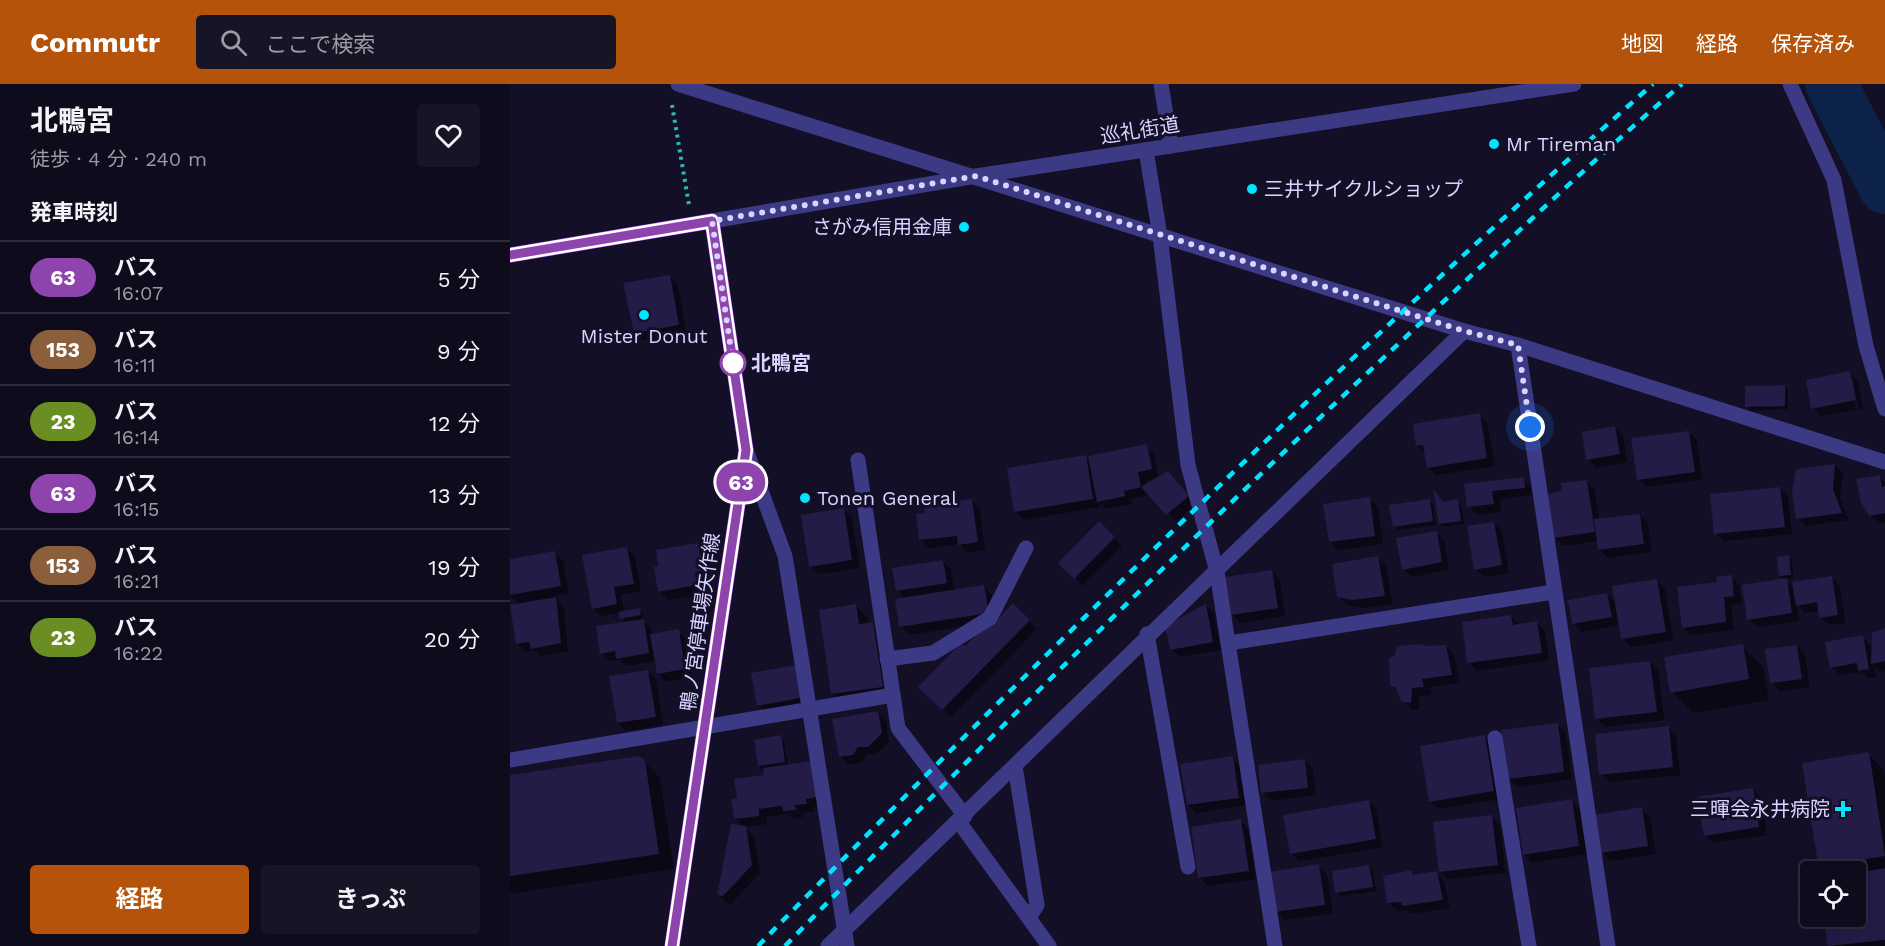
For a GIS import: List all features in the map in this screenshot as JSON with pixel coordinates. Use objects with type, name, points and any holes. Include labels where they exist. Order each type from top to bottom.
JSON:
[{"type":"main road","points":[[510,255],[712,221]]},
{"type":"main road","name":"鴨ノ宮停車場矢作線","points":[[672,946],[746,450],[712,221]]},
{"type":"street","points":[[1161,84],[1170,146]]},
{"type":"street","name":"巡礼街道","points":[[712,221],[976,176],[1574,84]]},
{"type":"street","points":[[1790,84],[1834,180],[1866,346],[1885,409]]},
{"type":"street","points":[[678,87],[976,176],[1160,236],[1464,331],[1518,345],[1885,462]]},
{"type":"street","points":[[1146,150],[1160,236],[1188,465],[1217,572],[1275,946]]},
{"type":"street","points":[[828,946],[962,819],[1147,634],[1217,572],[1464,331]]},
{"type":"street","points":[[1518,345],[1553,592],[1608,946]]},
{"type":"street","points":[[746,450],[785,556],[847,946]]},
{"type":"street","points":[[858,460],[898,728],[1049,946]]},
{"type":"street","points":[[887,659],[933,653],[990,618],[1026,548]]},
{"type":"street","points":[[1229,643],[1553,592]]},
{"type":"street","points":[[1147,634],[1188,867]]},
{"type":"street","points":[[510,760],[893,695]]},
{"type":"street","points":[[1495,738],[1529,946]]},
{"type":"street","points":[[1015,766],[1037,905],[1029,918]]},
{"type":"path","points":[[678,87],[692,225]]},
{"type":"building","points":[[670,275],[679,325],[634,333],[623,283]]},
{"type":"building","points":[[1850,371],[1856,400],[1811,409],[1806,380]]},
{"type":"building","points":[[1785,385],[1785,406],[1745,407],[1745,386]]},
{"type":"building","points":[[1480,413],[1487,458],[1427,468],[1423,445],[1416,446],[1413,424]]},
{"type":"building","points":[[1615,426],[1620,454],[1586,460],[1582,432]]},
{"type":"building","points":[[1689,431],[1695,472],[1637,480],[1631,438]]},
{"type":"building","points":[[1147,444],[1152,469],[1138,472],[1141,487],[1124,491],[1125,496],[1097,502],[1088,456]]},
{"type":"building","points":[[1086,455],[1093,499],[1014,512],[1007,468]]},
{"type":"building","points":[[1835,464],[1833,489],[1842,513],[1796,519],[1792,492],[1796,469]]},
{"type":"building","points":[[1168,471],[1189,496],[1166,515],[1141,487]]},
{"type":"building","points":[[1880,475],[1882,487],[1885,486],[1885,513],[1869,516],[1861,502],[1856,479]]},
{"type":"building","points":[[1524,477],[1525,488],[1492,491],[1494,504],[1467,507],[1464,484]]},
{"type":"building","points":[[1587,480],[1595,532],[1553,538],[1547,494],[1562,491],[1561,483]]},
{"type":"building","points":[[1780,487],[1785,527],[1714,534],[1710,494]]},
{"type":"building","points":[[1433,489],[1443,502],[1458,499],[1461,521],[1439,524]]},
{"type":"building","points":[[1370,497],[1375,536],[1329,542],[1323,504]]},
{"type":"building","points":[[972,499],[978,542],[958,545],[957,536],[919,540],[916,514],[925,513],[924,505]]},
{"type":"building","points":[[1430,499],[1433,521],[1393,527],[1389,505]]},
{"type":"building","points":[[844,508],[852,560],[809,567],[801,515]]},
{"type":"building","points":[[1640,514],[1644,544],[1598,550],[1594,519]]},
{"type":"building","points":[[1099,521],[1115,537],[1074,579],[1058,563]]},
{"type":"building","points":[[1494,522],[1502,565],[1474,570],[1467,526]]},
{"type":"building","points":[[1437,531],[1442,562],[1402,570],[1396,538]]},
{"type":"building","points":[[698,543],[703,571],[695,572],[697,585],[658,592],[654,567],[658,566],[656,550]]},
{"type":"building","points":[[627,547],[634,584],[614,587],[617,604],[592,609],[582,555]]},
{"type":"building","points":[[555,551],[561,586],[510,595],[510,559]]},
{"type":"building","points":[[1789,555],[1791,575],[1779,576],[1777,557]]},
{"type":"building","points":[[1378,556],[1385,596],[1352,600],[1337,597],[1332,564]]},
{"type":"building","points":[[943,560],[947,583],[896,591],[892,568]]},
{"type":"building","points":[[1272,570],[1278,608],[1231,615],[1225,577]]},
{"type":"building","points":[[1732,575],[1734,596],[1724,597],[1726,622],[1682,628],[1677,587],[1717,582],[1716,577]]},
{"type":"building","points":[[1832,576],[1838,615],[1819,618],[1817,602],[1796,606],[1792,582]]},
{"type":"building","points":[[1787,578],[1792,613],[1747,620],[1742,585]]},
{"type":"building","points":[[1657,579],[1666,632],[1621,639],[1612,586]]},
{"type":"building","points":[[984,585],[989,613],[899,627],[895,599]]},
{"type":"building","points":[[1607,593],[1612,617],[1572,624],[1568,600]]},
{"type":"building","points":[[556,597],[561,643],[531,649],[529,642],[516,644],[510,605]]},
{"type":"building","points":[[1013,603],[1030,620],[942,710],[918,687],[960,644],[966,646],[984,626],[995,622]]},
{"type":"building","points":[[856,604],[859,624],[873,622],[883,687],[831,694],[819,610]]},
{"type":"building","points":[[1206,604],[1213,642],[1170,650],[1165,626]]},
{"type":"building","points":[[640,608],[641,615],[620,619],[618,612]]},
{"type":"building","points":[[1511,615],[1513,625],[1537,621],[1542,653],[1467,663],[1462,622]]},
{"type":"building","points":[[644,619],[649,653],[616,659],[615,651],[600,654],[596,626]]},
{"type":"building","points":[[1885,628],[1885,661],[1871,664],[1872,633]]},
{"type":"building","points":[[679,629],[685,669],[657,674],[650,634]]},
{"type":"building","points":[[1863,635],[1869,669],[1858,671],[1857,663],[1830,668],[1825,642]]},
{"type":"building","points":[[1424,644],[1426,646],[1446,645],[1452,675],[1422,679],[1424,687],[1412,688],[1411,703],[1402,702],[1395,687],[1390,686],[1389,658],[1395,655],[1397,646]]},
{"type":"building","points":[[1743,644],[1749,679],[1670,693],[1664,657]]},
{"type":"building","points":[[1797,645],[1802,679],[1770,683],[1765,649]]},
{"type":"building","points":[[1650,661],[1657,712],[1595,719],[1589,668]]},
{"type":"building","points":[[795,665],[801,698],[757,706],[751,673]]},
{"type":"building","points":[[648,670],[656,717],[617,723],[609,676]]},
{"type":"building","points":[[878,711],[882,733],[868,747],[858,747],[853,755],[839,757],[832,719]]},
{"type":"building","points":[[1558,723],[1564,772],[1507,779],[1501,730]]},
{"type":"building","points":[[1669,726],[1673,767],[1599,775],[1595,734]]},
{"type":"building","points":[[781,735],[785,762],[758,766],[754,740]]},
{"type":"building","points":[[1485,735],[1494,791],[1429,802],[1420,746]]},
{"type":"building","name":"三暉会永井病院","points":[[1869,752],[1885,856],[1866,859],[1868,871],[1885,868],[1885,940],[1828,946],[1825,927],[1866,927],[1866,861],[1853,861],[1852,859],[1818,861],[1802,763]]},
{"type":"building","points":[[639,756],[645,760],[659,854],[510,876],[510,775]]},
{"type":"building","points":[[1233,756],[1239,798],[1187,805],[1180,764]]},
{"type":"building","points":[[1305,759],[1308,788],[1261,793],[1258,765]]},
{"type":"building","points":[[811,761],[816,797],[806,799],[807,804],[795,805],[796,810],[783,811],[782,806],[759,809],[759,816],[734,819],[731,799],[737,798],[734,779],[764,775],[763,768]]},
{"type":"building","points":[[1753,788],[1759,827],[1704,836],[1697,797]]},
{"type":"building","points":[[1572,799],[1579,846],[1523,855],[1516,808]]},
{"type":"building","points":[[1369,800],[1376,839],[1290,854],[1283,815]]},
{"type":"building","points":[[1642,807],[1648,846],[1601,853],[1595,815]]},
{"type":"building","points":[[1492,815],[1498,865],[1439,872],[1433,822]]},
{"type":"building","points":[[1241,819],[1249,871],[1198,878],[1191,827]]},
{"type":"building","points":[[731,824],[746,826],[752,865],[723,896],[717,895]]},
{"type":"building","points":[[1319,864],[1325,905],[1275,912],[1269,872]]},
{"type":"building","points":[[1369,865],[1373,887],[1335,893],[1332,871]]},
{"type":"building","points":[[1412,870],[1413,875],[1437,871],[1443,900],[1402,906],[1401,902],[1387,903],[1383,876]]},
{"type":"waterway","points":[[1831,84],[1885,188]]},
{"type":"railway","points":[[758,946],[1086,615],[1310,399],[1537,188],[1653,84]]},
{"type":"railway","points":[[785,946],[1016,713],[1251,483],[1544,207],[1682,84]]},
{"type":"bus line","name":"63","points":[[510,255],[712,221],[746,450],[672,946]]},
{"type":"place","name":"Mr Tireman","points":[[1494,144]]},
{"type":"place","name":"三井サイクルショップ","points":[[1252,189]]},
{"type":"place","name":"さがみ信用金庫","points":[[964,227]]},
{"type":"place","name":"Mister Donut","points":[[644,315]]},
{"type":"place","name":"北鴨宮","points":[[733,363]]},
{"type":"place","name":"Tonen General","points":[[805,498]]},
{"type":"place","name":"三暉会永井病院","points":[[1843,809]]},
{"type":"route","points":[[733,363],[712,221],[976,176],[1464,331],[1518,345],[1530,427]]}]
